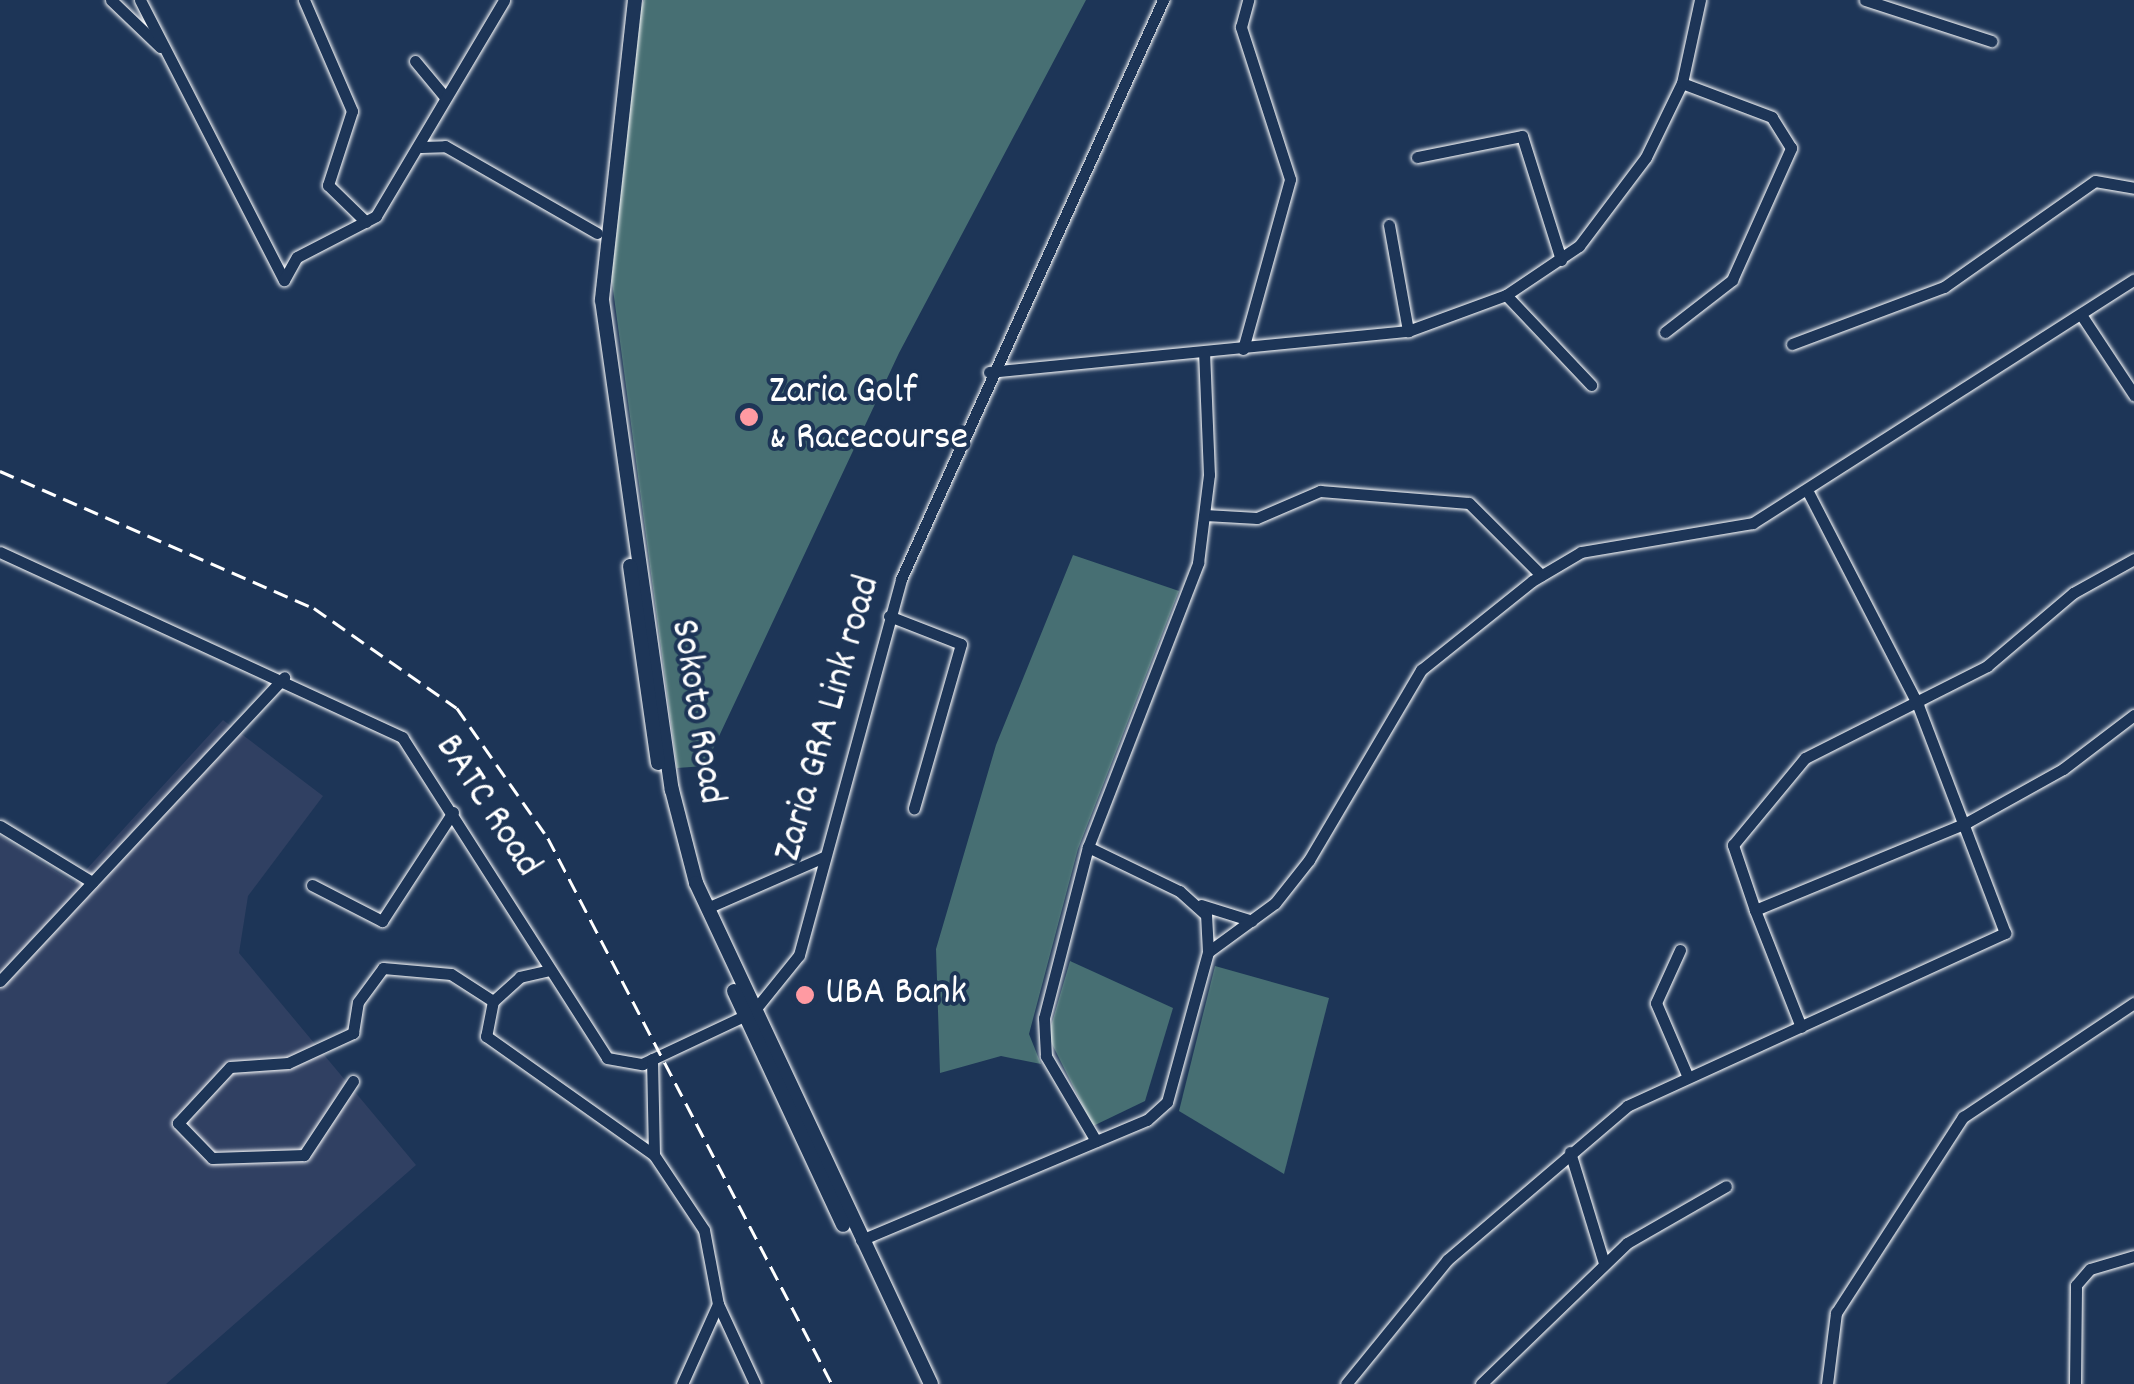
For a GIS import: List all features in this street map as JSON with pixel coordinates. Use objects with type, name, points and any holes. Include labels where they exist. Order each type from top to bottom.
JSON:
[{"type":"main road","name":"Sokoto Road","points":[[626,0],[597,233],[594,298],[663,790],[688,883],[921,1384]]},
{"type":"main road","name":"Sokoto Road","points":[[635,0],[602,300],[672,790],[707,908],[749,1014]]},
{"type":"main road","name":"Sokoto Road","points":[[803,1127],[931,1384]]},
{"type":"street","points":[[111,0],[166,54]]},
{"type":"street","points":[[140,0],[284,280],[297,258],[366,222],[421,147],[445,98],[504,0]]},
{"type":"street","points":[[304,0],[352,111],[328,185],[366,222]]},
{"type":"street","name":"Zaria GRA Link road","points":[[749,1014],[799,955],[889,616],[989,372],[1163,0]]},
{"type":"street","points":[[1243,349],[1290,179],[1241,28],[1248,0]]},
{"type":"street","points":[[989,372],[1408,331],[1506,295],[1560,260],[1609,212],[1682,83],[1700,0]]},
{"type":"street","points":[[1865,0],[1991,42]]},
{"type":"street","points":[[415,60],[445,98]]},
{"type":"street","points":[[1665,332],[1732,280],[1791,148],[1772,117],[1682,83]]},
{"type":"street","points":[[437,117],[445,146]]},
{"type":"street","points":[[1418,157],[1522,136],[1560,260]]},
{"type":"street","points":[[421,147],[445,146],[597,233]]},
{"type":"street","points":[[1792,344],[1944,286],[2095,181],[2134,188]]},
{"type":"street","points":[[1389,225],[1408,331]]},
{"type":"street","points":[[270,252],[297,258]]},
{"type":"street","points":[[1208,952],[1252,921],[1309,860],[1421,670],[1541,575],[1581,552],[1753,523],[1809,494],[2134,279]]},
{"type":"street","points":[[1506,295],[1591,384]]},
{"type":"street","points":[[2082,316],[2134,395]]},
{"type":"street","points":[[1096,1141],[1042,1037],[1088,847],[1192,586],[1205,515],[1204,353]]},
{"type":"street","points":[[1205,515],[1257,518],[1320,490],[1469,503],[1541,575]]},
{"type":"street","points":[[1346,1384],[1447,1260],[1570,1152],[1687,1075],[2005,933],[1918,705],[1809,494]]},
{"type":"street","name":"BATC Road","points":[[0,552],[284,677],[402,738],[453,812],[606,1058],[631,1066],[652,1060],[749,1014]]},
{"type":"street","points":[[1801,1027],[1735,859],[1745,821],[1804,758],[1918,705],[2022,644],[2036,620],[2134,558]]},
{"type":"street","points":[[889,616],[961,644],[914,808]]},
{"type":"street","points":[[0,981],[284,677]]},
{"type":"street","points":[[1755,910],[1966,823],[2063,770],[2134,715]]},
{"type":"street","points":[[312,885],[382,921],[453,812]]},
{"type":"street","points":[[0,826],[92,882]]},
{"type":"street","points":[[1088,847],[1201,905],[1252,921]]},
{"type":"street","points":[[707,908],[824,857]]},
{"type":"street","points":[[861,1240],[1147,1120],[1167,1102],[1208,952],[1201,905]]},
{"type":"street","points":[[1680,950],[1656,1003],[1687,1075]]},
{"type":"street","points":[[353,1081],[304,1156],[222,1161],[178,1124],[230,1067],[288,1063],[352,1034],[358,1002],[384,968],[452,974],[493,1000]]},
{"type":"street","points":[[550,970],[520,977],[493,1000],[493,1047],[654,1156],[704,1230],[718,1304],[755,1384]]},
{"type":"street","points":[[1826,1384],[1836,1313],[1963,1117],[2134,1003]]},
{"type":"street","points":[[652,1060],[654,1156]]},
{"type":"street","points":[[1570,1152],[1604,1263]]},
{"type":"street","points":[[1482,1384],[1604,1263],[1726,1186]]},
{"type":"street","points":[[2076,1384],[2076,1285],[2090,1269],[2134,1256]]},
{"type":"street","points":[[682,1384],[718,1304]]},
{"type":"shaded area","points":[[223,720],[323,796],[248,896],[239,953],[416,1165],[166,1384],[0,1384],[0,836],[74,883]]},
{"type":"green space","name":"Zaria Golf & Racecourse","points":[[644,0],[1086,0],[899,353],[705,766],[677,768],[610,267],[632,32]]},
{"type":"green space","points":[[1073,555],[1179,591],[1078,849],[1029,1034],[1041,1064],[1001,1056],[940,1073],[936,949],[996,745]]},
{"type":"green space","points":[[1070,961],[1173,1008],[1145,1101],[1093,1126],[1048,1036]]},
{"type":"green space","points":[[1215,966],[1329,998],[1284,1174],[1179,1111]]},
{"type":"railway","points":[[0,471],[314,608],[457,708],[548,838],[832,1384]]},
{"type":"place","name":"Zaria Golf & Racecourse","points":[[749,417]]},
{"type":"place","name":"UBA Bank","points":[[805,995]]}]
